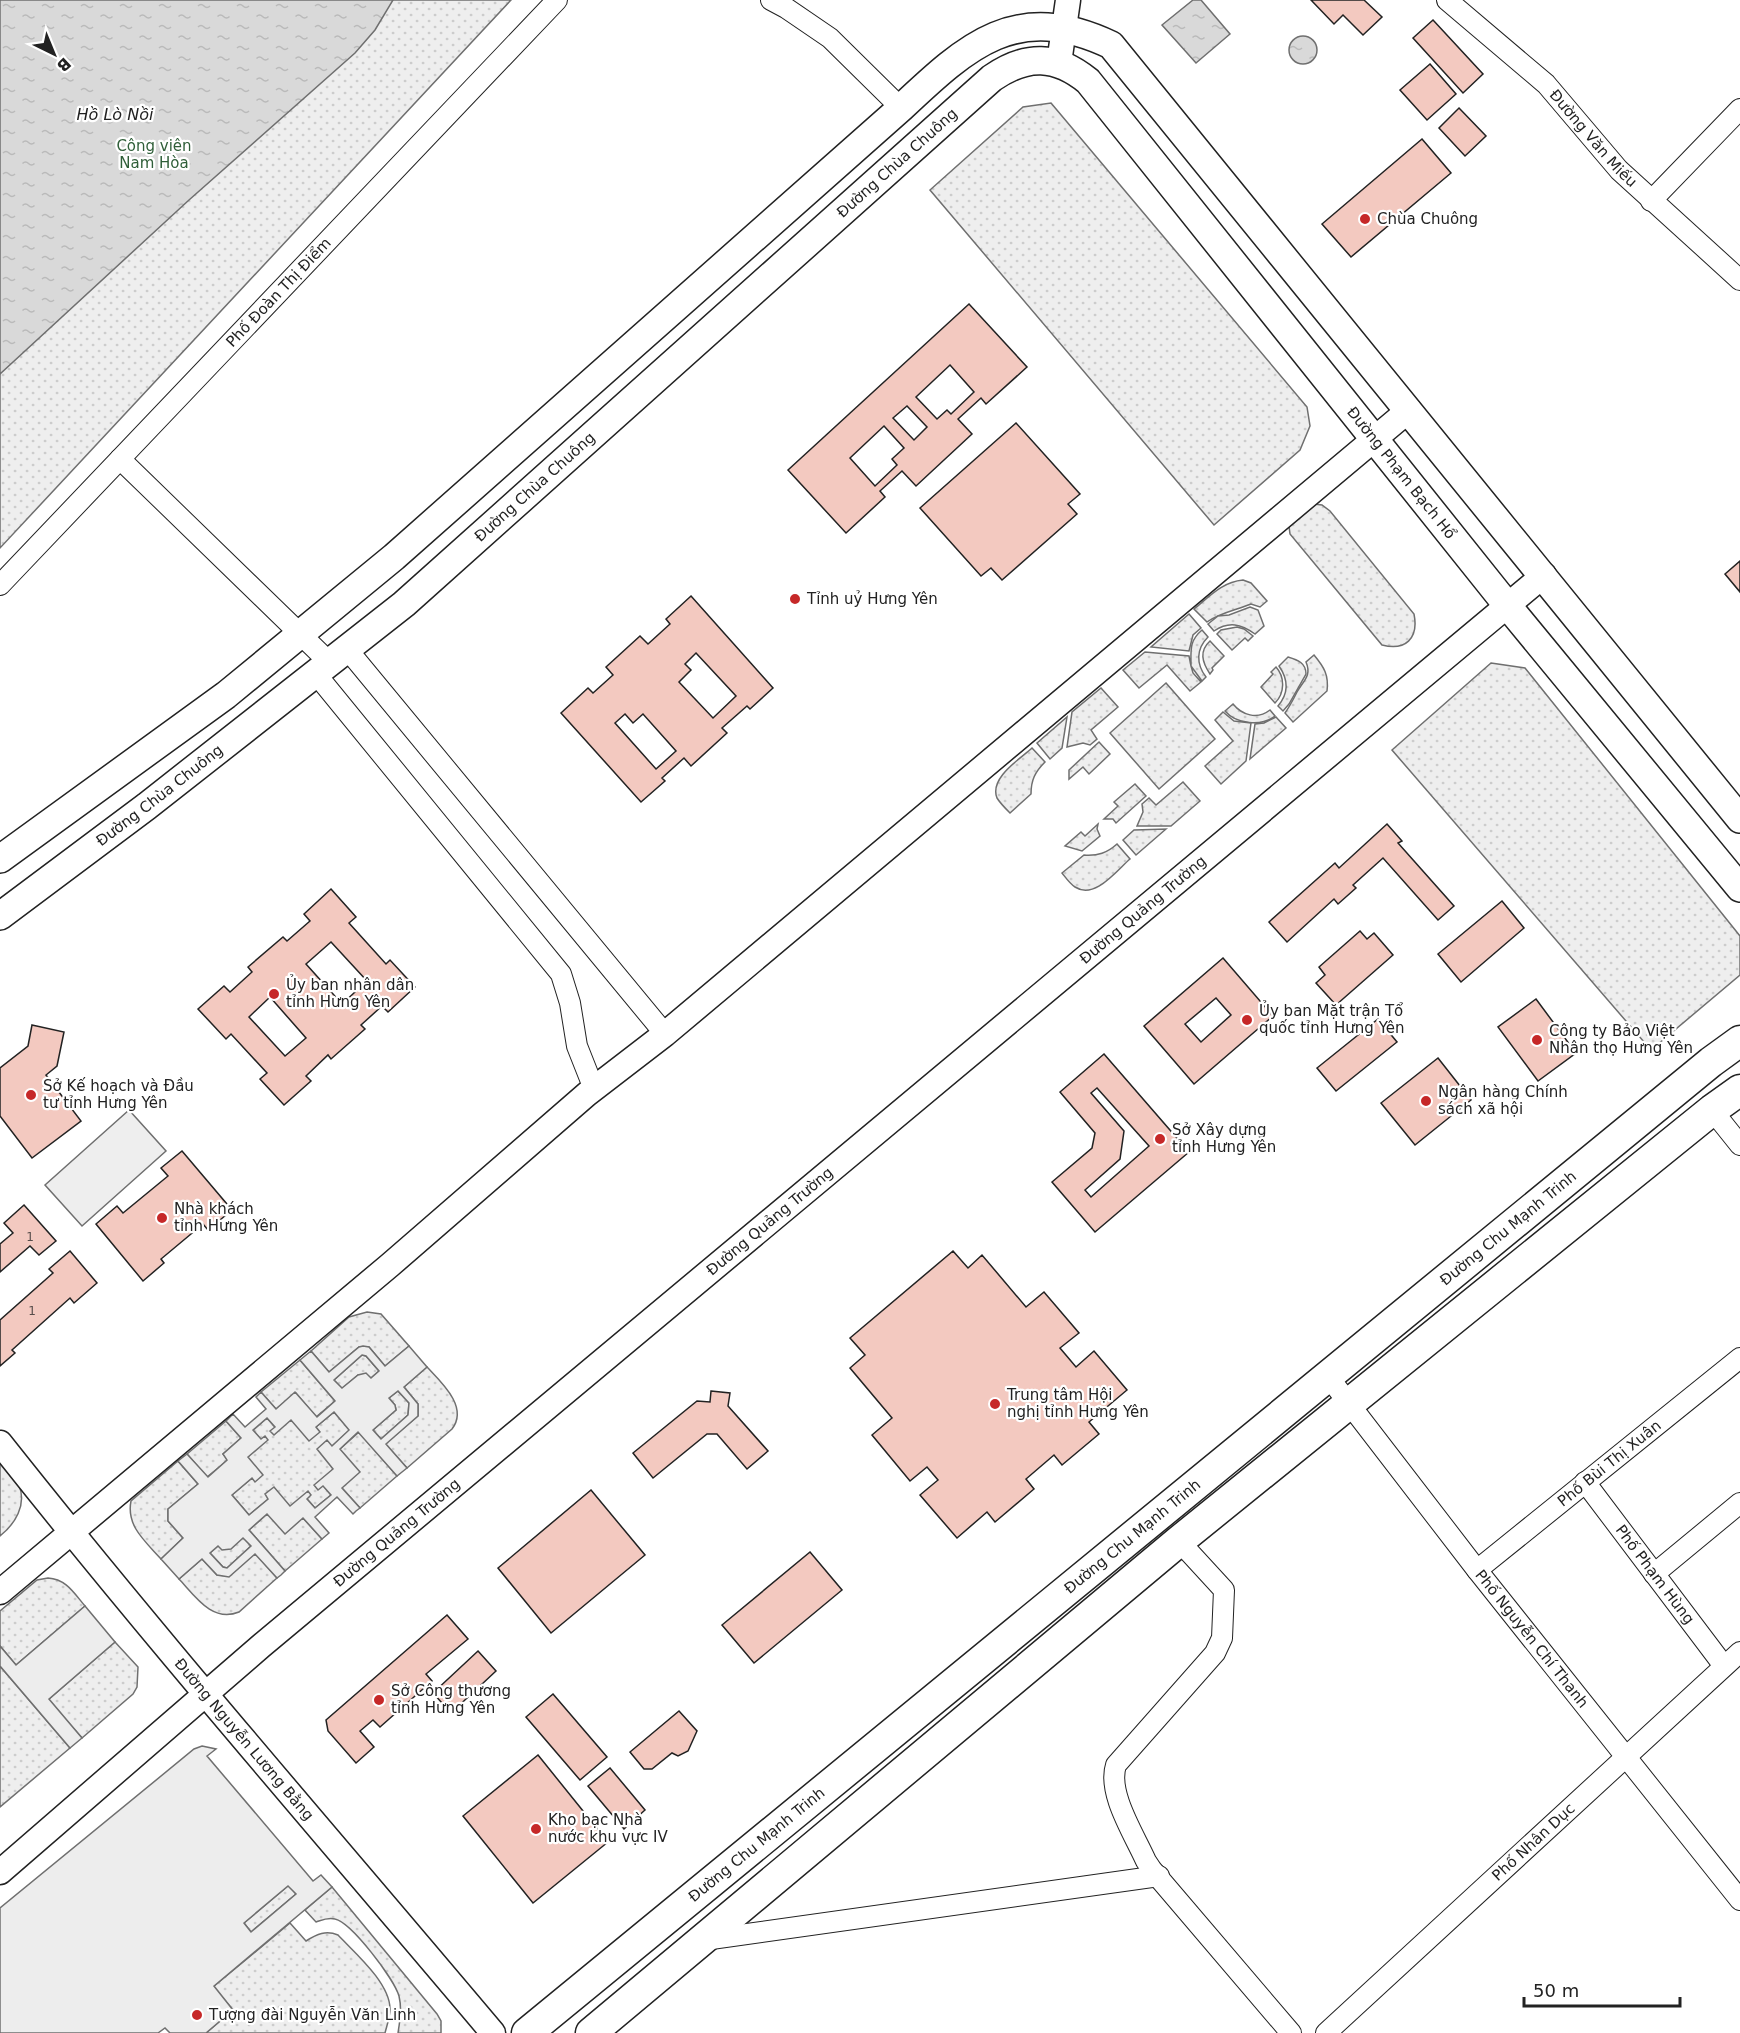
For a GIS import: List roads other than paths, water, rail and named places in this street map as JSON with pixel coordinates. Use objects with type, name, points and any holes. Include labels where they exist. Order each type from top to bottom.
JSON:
[{"type":"main road","points":[[46,882],[8,853],[226,695],[394,557],[901,108],[964,48],[986,32],[1011,21],[1038,18],[1066,10],[1111,45],[1740,819]]},
{"type":"main road","name":"Đường Chùa Chuông","points":[[0,916],[147,806],[404,604],[992,78],[1007,67],[1024,61],[1041,60],[1059,63]]},
{"type":"main road","name":"Đường Phạm Bạch Hổ","points":[[1059,63],[1075,70],[1088,81],[1507,605],[1740,888]]},
{"type":"main road","points":[[572,399],[599,429]]},
{"type":"main road","name":"Đường Chu Mạnh Trinh","points":[[527,2033],[1327,1375],[1711,1062],[1740,1041]]},
{"type":"main road","points":[[591,2033],[1179,1541],[1348,1404],[1726,1106],[1740,1090]]},
{"type":"street","name":"Phố Đoàn Thị Điểm","points":[[0,585],[557,0]]},
{"type":"street","points":[[771,0],[830,38],[901,108]]},
{"type":"street","name":"Đường Văn Miếu","points":[[1447,0],[1546,84],[1606,156],[1651,201],[1740,280]]},
{"type":"street","points":[[1059,63],[1066,10]]},
{"type":"street","points":[[1651,201],[1740,109]]},
{"type":"street","points":[[0,1592],[374,1278],[594,1089],[664,1034],[1409,410]]},
{"type":"street","points":[[120,459],[331,662],[664,1034]]},
{"type":"street","name":"Đường Quảng Trường","points":[[0,1872],[297,1616],[1544,575]]},
{"type":"street","points":[[331,662],[561,974],[570,1003],[576,1046],[594,1089]]},
{"type":"street","points":[[1726,1106],[1740,1145]]},
{"type":"street","name":"Phố Bùi Thị Xuân","points":[[1477,1570],[1740,1358]]},
{"type":"street","name":"Phố Nguyễn Chí Thanh","points":[[1327,1375],[1477,1570],[1740,1900]]},
{"type":"street","name":"Đường Nguyễn Lương Bằng","points":[[0,1443],[206,1695],[493,2033]]},
{"type":"street","name":"Phố Phạm Hùng","points":[[1585,1482],[1724,1666]]},
{"type":"street","points":[[1654,1574],[1740,1503]]},
{"type":"street","points":[[1179,1541],[1224,1590],[1222,1638],[1215,1653],[1116,1764],[1113,1775],[1114,1791],[1146,1861],[1291,2033]]},
{"type":"street","name":"Phố Nhân Dục","points":[[1326,2033],[1740,1652]]},
{"type":"street","points":[[700,1941],[1159,1876]]},
{"type":"water","name":"Hồ Lò Nồi","points":[[0,0],[393,0],[375,30],[355,53],[189,200],[0,374]]},
{"type":"water","points":[[1193,0],[1201,0],[1230,34],[1196,63],[1162,25]]},
{"type":"water","points":[[1303,36],[1313,40],[1317,50],[1313,60],[1303,64],[1293,60],[1289,50],[1293,40]]},
{"type":"place","name":"Chùa Chuông","points":[[1365,219]]},
{"type":"place","name":"Tỉnh uỷ Hưng Yên","points":[[795,599]]},
{"type":"place","name":"Ủy ban nhân dân tỉnh Hưng Yên","points":[[274,994]]},
{"type":"place","name":"Ủy ban Mặt trận Tổ quốc tỉnh Hưng Yên","points":[[1247,1020]]},
{"type":"place","name":"Công ty Bảo Việt Nhân thọ Hưng Yên","points":[[1537,1040]]},
{"type":"place","name":"Sở Kế hoạch và Đầu tư tỉnh Hưng Yên","points":[[31,1095]]},
{"type":"place","name":"Ngân hàng Chính sách xã hội","points":[[1426,1101]]},
{"type":"place","name":"Sở Xây dựng tỉnh Hưng Yên","points":[[1160,1139]]},
{"type":"place","name":"Nhà khách tỉnh Hưng Yên","points":[[162,1218]]},
{"type":"place","name":"Trung tâm Hội nghị tỉnh Hưng Yên","points":[[995,1404]]},
{"type":"place","name":"Sở Công thương tỉnh Hưng Yên","points":[[379,1700]]},
{"type":"place","name":"Kho bạc Nhà nước khu vực IV","points":[[536,1829]]},
{"type":"place","name":"Tượng đài Nguyễn Văn Linh","points":[[197,2015]]},
{"type":"park label","name":"Công viên Nam Hòa","points":[[154,154]]}]
